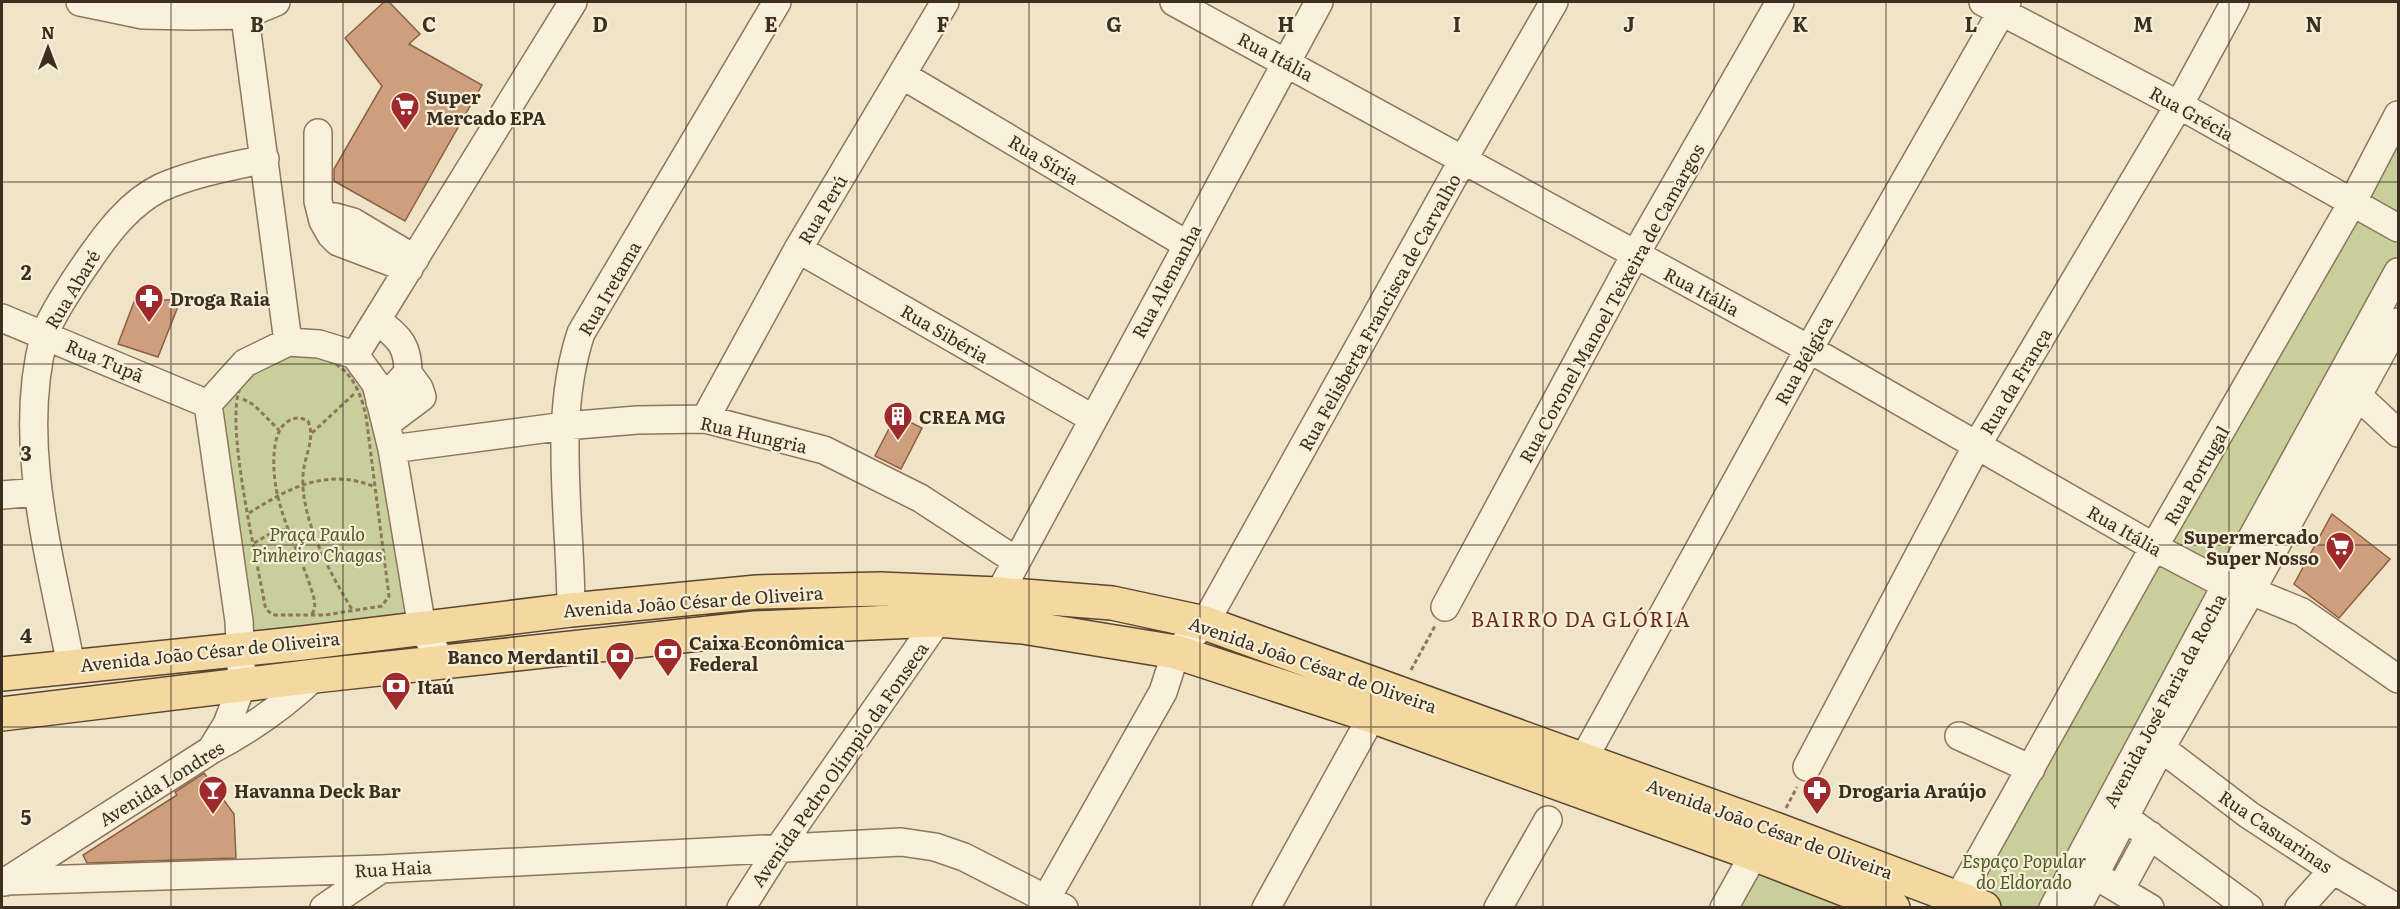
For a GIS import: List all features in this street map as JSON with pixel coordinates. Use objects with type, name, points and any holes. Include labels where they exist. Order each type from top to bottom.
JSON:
[{"type":"main road","name":"Avenida João César de Oliveira","points":[[2,674],[242,649],[571,610],[757,592],[879,589],[999,594],[1112,603],[1205,623],[1775,829],[1971,903]]},
{"type":"main road","name":"Avenida João César de Oliveira","points":[[2,714],[315,676],[755,628],[938,620],[1023,627],[1176,652],[1372,716],[1754,854],[1893,908]]},
{"type":"street","points":[[80,2],[143,15],[191,16],[276,2]]},
{"type":"street","points":[[355,356],[573,2]]},
{"type":"street","name":"Rua Iretama","points":[[571,610],[565,426],[572,360],[581,333],[777,2]]},
{"type":"street","name":"Rua Perú","points":[[705,419],[798,249],[945,2]]},
{"type":"street","name":"Rua Itália","points":[[1174,2],[1809,348],[2154,547],[2238,588],[2302,612],[2398,679]]},
{"type":"street","name":"Rua Alemanha","points":[[1015,560],[1318,2]]},
{"type":"street","name":"Rua Felisberta Francisca de Carvalho","points":[[1176,652],[1205,623],[1554,2]]},
{"type":"street","name":"Rua Coronel Manoel Teixeira de Camargos","points":[[1445,607],[1635,255],[1780,2]]},
{"type":"street","name":"Rua da França","points":[[1808,767],[1977,446],[2179,105],[2235,2]]},
{"type":"street","name":"Rua Grécia","points":[[1997,5],[2398,228]]},
{"type":"street","name":"Rua Bélgica","points":[[1583,760],[1997,5]]},
{"type":"street","points":[[244,8],[288,342]]},
{"type":"street","name":"Rua Síria","points":[[902,75],[1186,244]]},
{"type":"street","name":"Rua Portugal","points":[[1971,903],[2031,769],[2154,547],[2352,203],[2398,115]]},
{"type":"street","points":[[318,133],[318,201],[323,221],[331,235],[338,242],[412,264]]},
{"type":"street","name":"Rua Abaré","points":[[71,666],[38,492],[33,434],[35,385],[44,334],[78,275],[101,242],[127,212],[158,189],[196,174],[265,159]]},
{"type":"street","name":"Rua Sibéria","points":[[798,249],[1092,418]]},
{"type":"street","name":"Avenida José Faria da Rocha","points":[[2077,908],[2161,748],[2238,588],[2398,272]]},
{"type":"street","name":"Rua Tupã","points":[[2,318],[208,404]]},
{"type":"street","points":[[377,320],[398,337],[408,355],[408,373],[379,416]]},
{"type":"street","name":"Avenida José Faria da Rocha","points":[[2053,908],[2238,588],[2359,397],[2398,322]]},
{"type":"street","points":[[211,750],[227,724],[242,685],[242,649],[208,404],[245,363],[288,342],[319,344],[355,356],[376,384],[379,416],[422,628],[442,662]]},
{"type":"street","points":[[2359,397],[2398,433]]},
{"type":"street","name":"Rua Hungria","points":[[379,416],[565,426],[637,420],[705,419],[824,450],[920,498],[1015,560]]},
{"type":"street","points":[[2,495],[38,492]]},
{"type":"street","points":[[999,594],[1015,560]]},
{"type":"street","name":"Avenida Pedro Olímpio da Fonseca","points":[[741,908],[938,620]]},
{"type":"street","points":[[1205,623],[1206,643],[1222,668]]},
{"type":"street","points":[[1050,904],[1163,692],[1176,652]]},
{"type":"street","name":"Avenida Londres","points":[[4,883],[211,750],[245,732],[298,692],[315,676]]},
{"type":"street","points":[[1266,908],[1372,716]]},
{"type":"street","points":[[1959,736],[2031,769]]},
{"type":"street","name":"Rua Casuarinas","points":[[2161,748],[2249,815],[2333,870],[2397,908]]},
{"type":"street","points":[[2124,817],[2249,908]]},
{"type":"street","points":[[1498,908],[1548,820]]},
{"type":"street","points":[[2120,890],[2150,835]]},
{"type":"street","name":"Rua Haia","points":[[4,883],[381,869],[901,842],[935,847],[964,857],[1050,904]]},
{"type":"street","points":[[1724,908],[1754,854]]},
{"type":"street","points":[[324,908],[381,869]]},
{"type":"street","points":[[2299,908],[2333,870]]},
{"type":"street","points":[[2093,874],[2150,908]]},
{"type":"path","points":[[285,354],[306,354],[328,359],[345,370],[379,416],[366,416],[389,596],[382,606],[353,611],[312,615],[275,615],[268,612],[265,606],[239,460],[236,396],[242,384],[259,366],[285,354]]},
{"type":"path","points":[[236,396],[254,405],[280,430]]},
{"type":"path","points":[[312,433],[379,416]]},
{"type":"path","points":[[312,615],[315,608],[314,598],[277,496],[274,450],[282,426],[290,419],[302,418],[308,421],[312,433],[303,475],[305,501],[321,554],[353,611]]},
{"type":"path","points":[[249,513],[277,496],[322,480],[353,479],[375,487]]},
{"type":"path","points":[[254,543],[273,532],[289,528]]},
{"type":"path","points":[[1399,693],[1445,607]]},
{"type":"path","points":[[1775,829],[1808,767]]},
{"type":"green space","name":"Espaço Popular do Eldorado","points":[[2398,135],[2398,262],[2046,907],[1993,908],[1986,905],[1986,864],[2249,411]]},
{"type":"green space","name":"Praça Paulo Pinheiro Chagas","points":[[286,349],[360,367],[376,404],[415,619],[248,640],[212,407],[246,366]]},
{"type":"green space","points":[[1757,870],[1851,908],[1737,908]]},
{"type":"building","name":"Super Mercado EPA","points":[[384,2],[389,2],[420,34],[409,44],[482,85],[405,221],[334,181],[334,169],[382,86],[345,38]]},
{"type":"building","name":"Droga Raia","points":[[181,299],[158,357],[118,344],[134,302]]},
{"type":"building","name":"CREA MG","points":[[896,415],[922,428],[901,469],[875,456]]},
{"type":"building","name":"Supermercado Super Nosso","points":[[2332,514],[2390,559],[2339,618],[2294,584]]},
{"type":"building","points":[[204,773],[234,814],[236,858],[87,863],[83,855],[177,795],[175,792]]},
{"type":"place","name":"Super Mercado EPA","points":[[405,132]]},
{"type":"place","name":"Droga Raia","points":[[149,324]]},
{"type":"place","name":"CREA MG","points":[[898,442]]},
{"type":"place","name":"Supermercado Super Nosso","points":[[2340,572]]},
{"type":"place","name":"Caixa Econômica Federal","points":[[668,678]]},
{"type":"place","name":"Banco Merdantil","points":[[620,682]]},
{"type":"place","name":"Itaú","points":[[396,712]]},
{"type":"place","name":"Havanna Deck Bar","points":[[213,816]]},
{"type":"place","name":"Drogaria Araújo","points":[[1817,816]]},
{"type":"district","name":"BAIRRO DA GLÓRIA","points":[[1581,618]]}]
